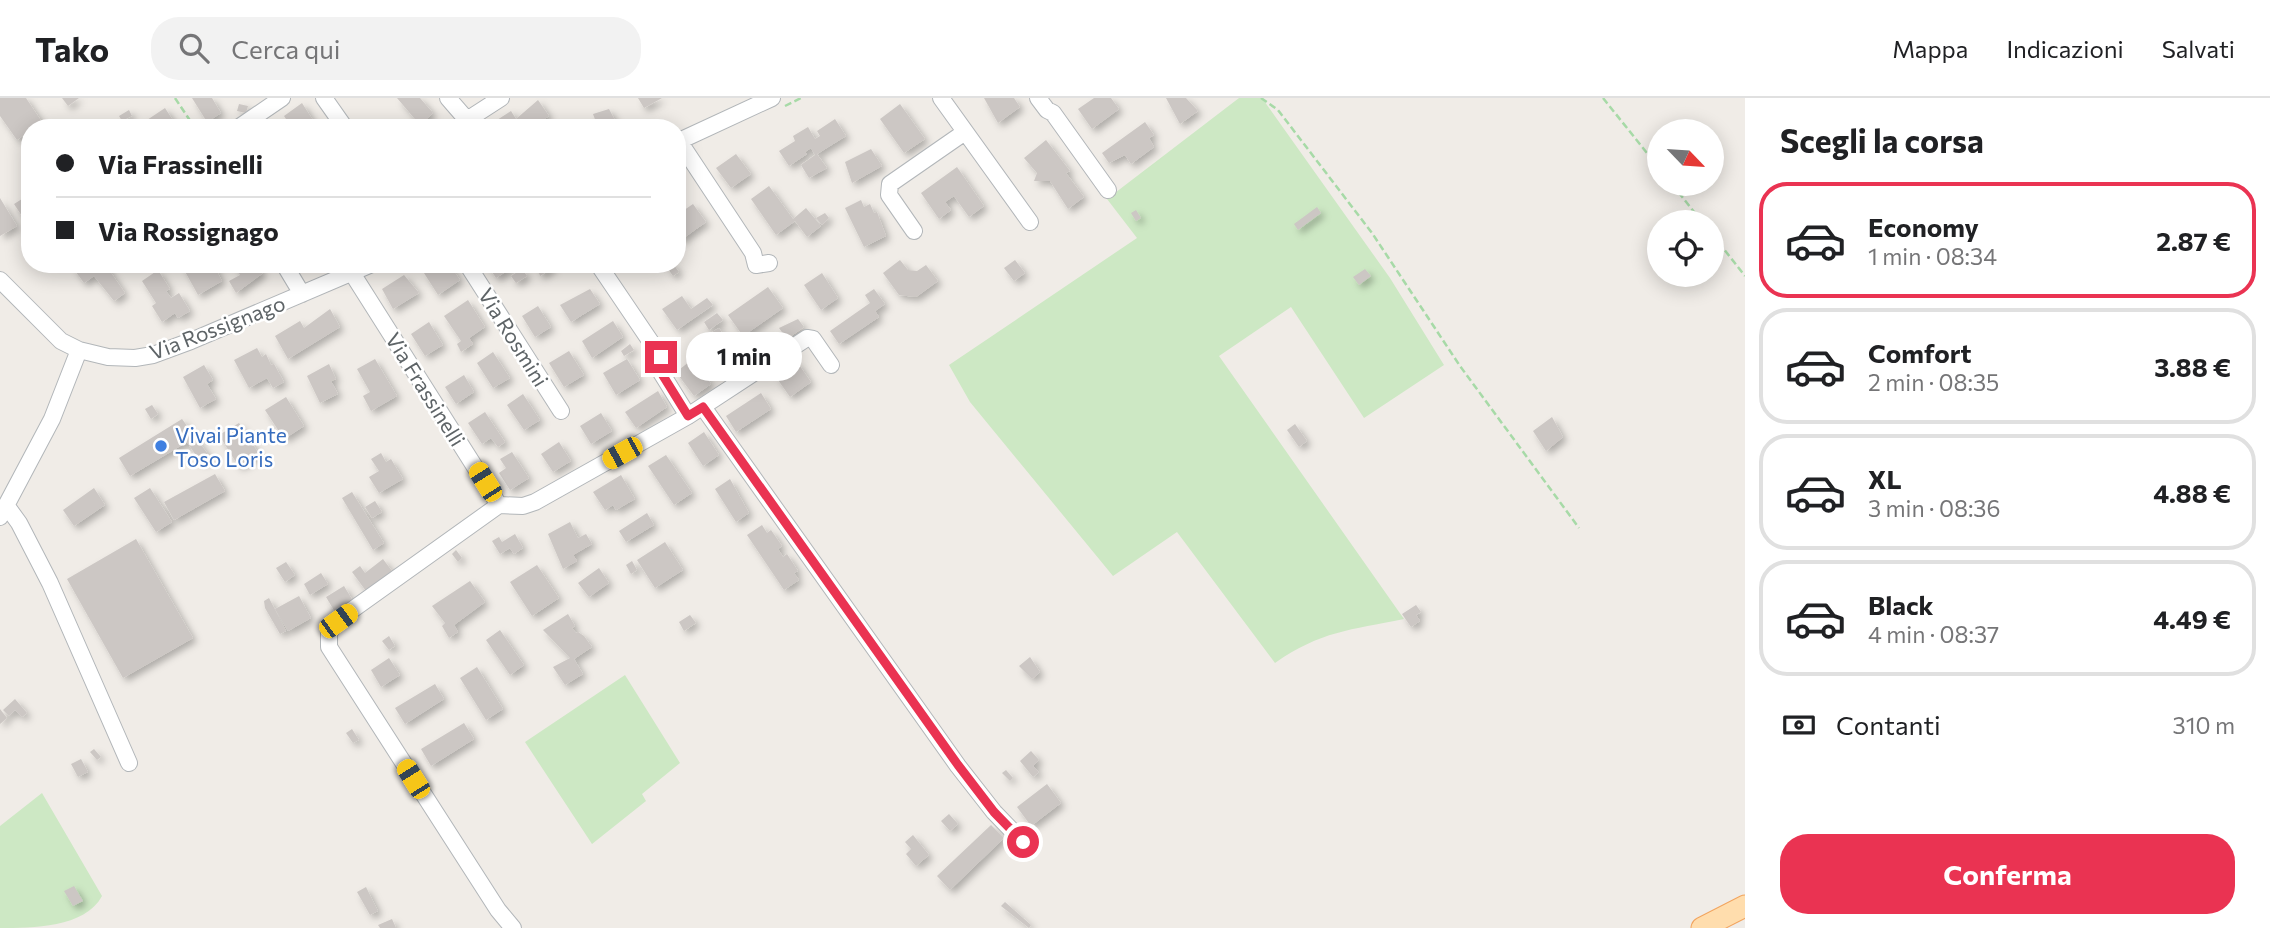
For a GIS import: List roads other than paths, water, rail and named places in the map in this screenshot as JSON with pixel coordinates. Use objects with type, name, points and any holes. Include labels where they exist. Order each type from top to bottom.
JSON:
[{"type":"main road","points":[[1702,928],[1745,906]]},
{"type":"street","points":[[251,119],[282,98]]},
{"type":"street","points":[[324,98],[339,119]]},
{"type":"street","points":[[448,98],[467,119]]},
{"type":"street","points":[[477,119],[501,98]]},
{"type":"street","points":[[686,137],[772,98]]},
{"type":"street","points":[[941,98],[1030,222]]},
{"type":"street","points":[[1038,98],[1047,110],[1053,113],[1108,190]]},
{"type":"street","points":[[914,231],[888,195],[890,184],[965,132]]},
{"type":"street","points":[[686,153],[753,253],[756,265],[769,263]]},
{"type":"street","points":[[289,273],[302,294]]},
{"type":"street","name":"Via Rossignago","points":[[1,282],[61,341],[79,350],[108,357],[153,355],[352,273]]},
{"type":"street","name":"Via Frassinelli","points":[[352,273],[499,505]]},
{"type":"street","name":"Via Rosmini","points":[[473,273],[561,411]]},
{"type":"street","points":[[604,273],[661,357],[657,366],[688,416]]},
{"type":"street","points":[[513,928],[498,911],[329,647],[329,633],[338,621],[499,505],[523,506],[535,502],[703,407],[807,338],[813,339],[831,365]]},
{"type":"street","points":[[79,350],[52,419],[3,511],[19,523],[50,583],[129,763]]},
{"type":"street","points":[[703,407],[958,765],[994,812],[1023,842]]},
{"type":"place","name":"Vivai Piante Toso Loris","points":[[161,446]]}]
